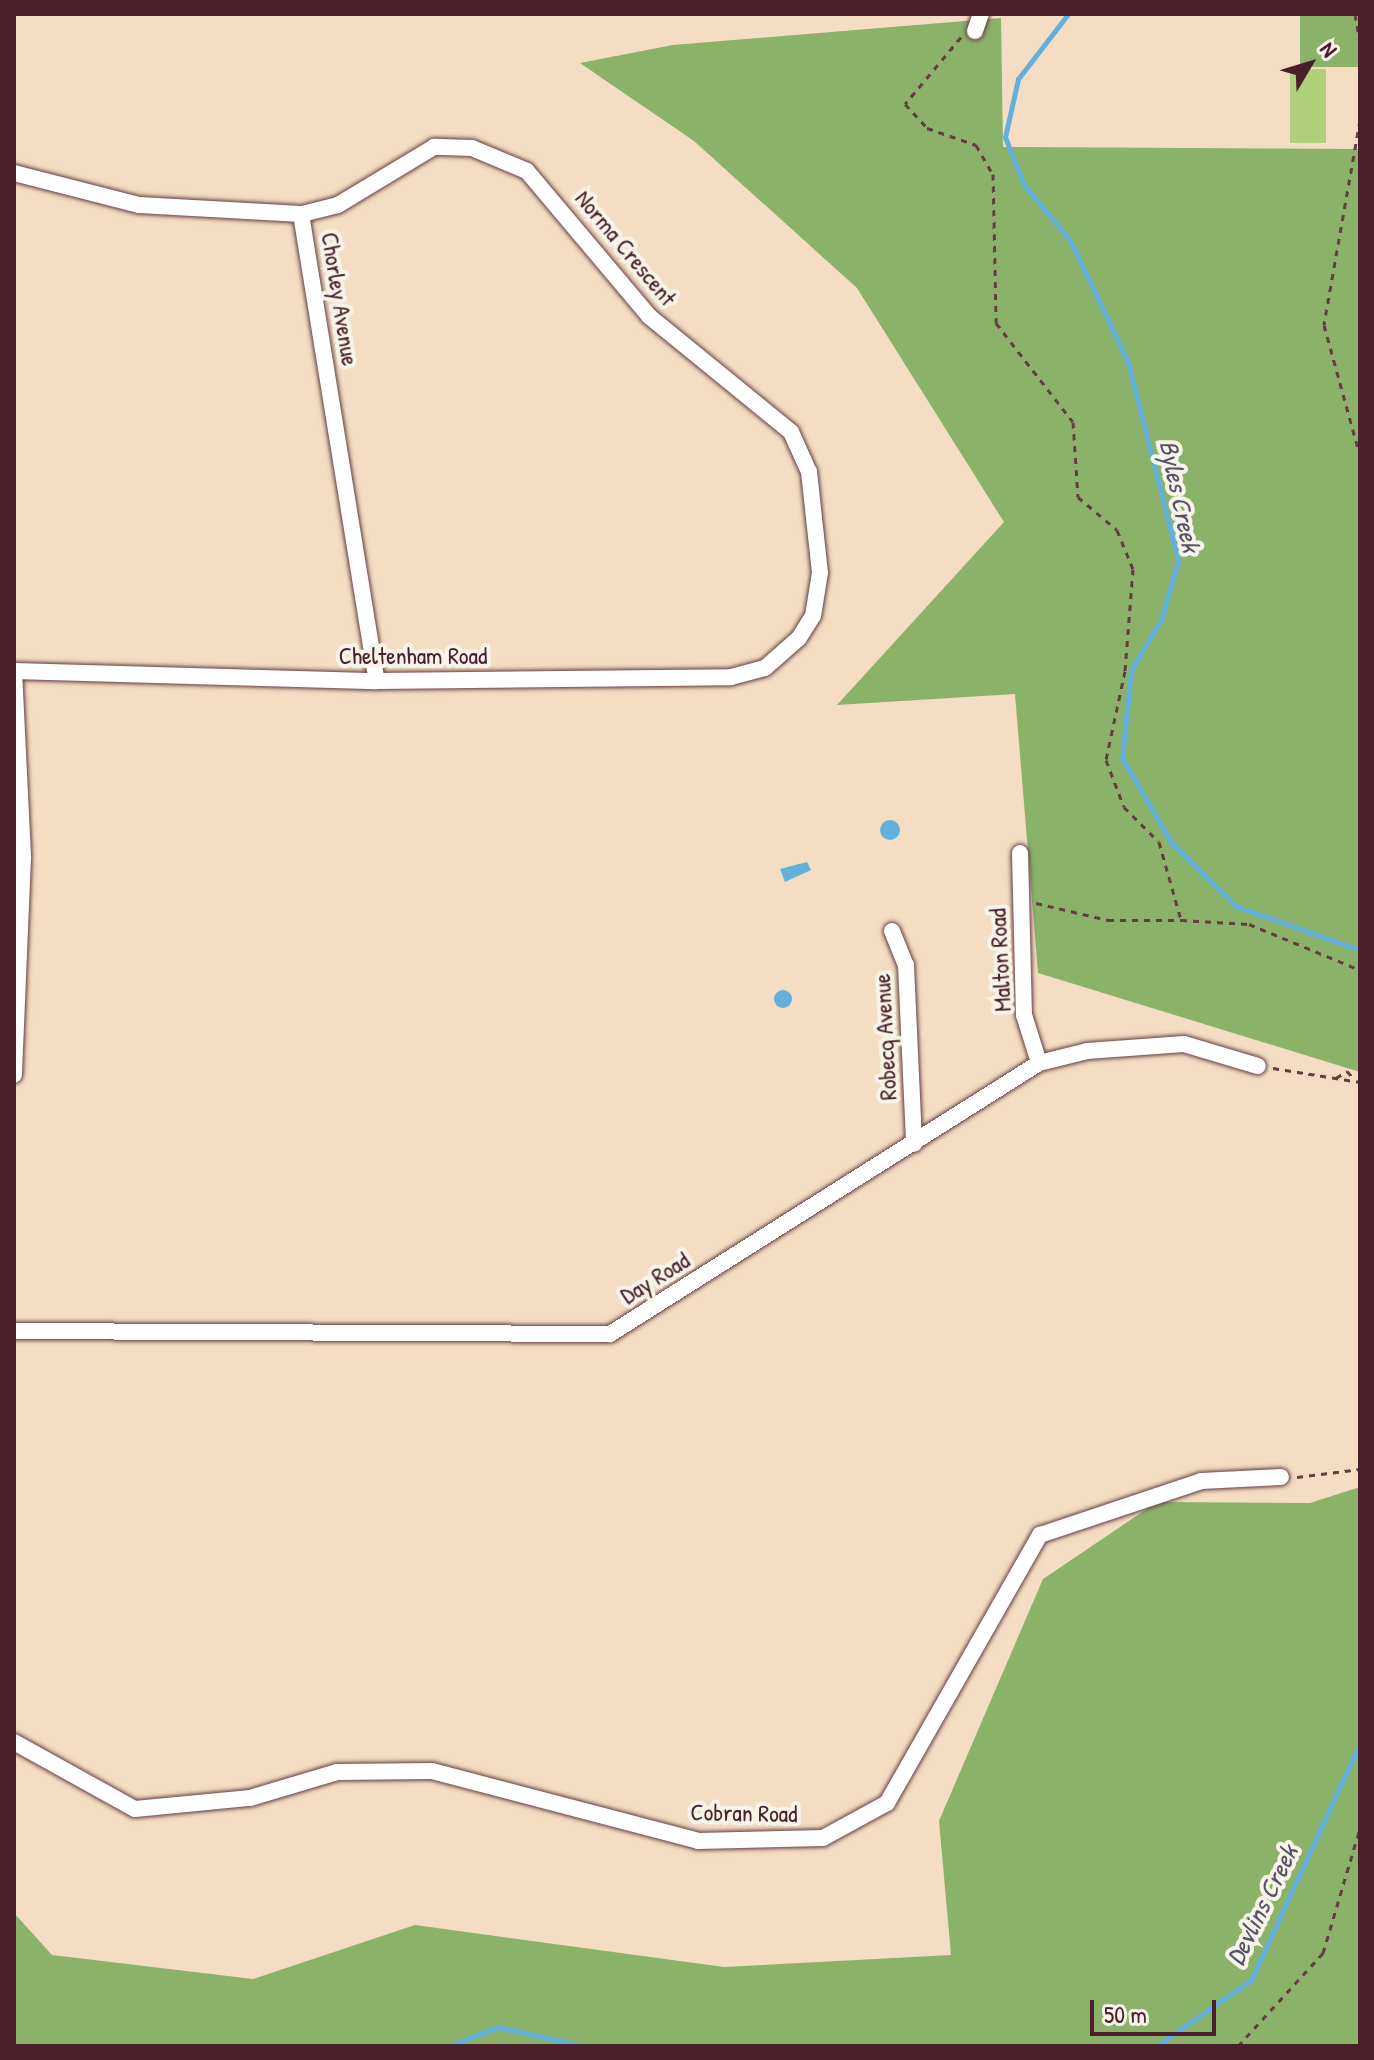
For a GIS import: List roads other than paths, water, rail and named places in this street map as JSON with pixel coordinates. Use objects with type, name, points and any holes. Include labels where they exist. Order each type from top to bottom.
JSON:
[{"type":"street","points":[[975,31],[981,14]]},
{"type":"street","name":"Norma Crescent","points":[[301,214],[338,205],[434,147],[472,148],[527,171],[649,316],[776,414],[797,441],[814,495],[820,573],[813,616],[799,638]]},
{"type":"street","name":"Chorley Avenue","points":[[14,173],[139,205],[301,214],[377,681]]},
{"type":"street","name":"Cheltenham Road","points":[[14,671],[377,681],[731,677],[765,668],[799,638]]},
{"type":"street","points":[[14,671],[23,858],[14,1075]]},
{"type":"street","name":"Malton Road","points":[[1020,853],[1024,1015],[1039,1063]]},
{"type":"street","name":"Robecq Avenue","points":[[892,931],[906,965],[914,1144]]},
{"type":"street","name":"Day Road","points":[[14,1331],[610,1334],[1039,1063],[1087,1051],[1184,1044],[1258,1066]]},
{"type":"street","name":"Cobran Road","points":[[14,1742],[135,1809],[250,1798],[337,1772],[432,1771],[698,1841],[823,1838],[887,1803],[1040,1535],[1201,1481],[1281,1477]]},
{"type":"water","points":[[886,820],[894,820],[900,830],[894,840],[886,840],[880,834],[880,826]]},
{"type":"water","points":[[807,862],[811,870],[785,882],[780,869]]},
{"type":"water","points":[[779,990],[787,990],[792,999],[790,1006],[779,1008],[774,1003],[774,995]]},
{"type":"waterway","name":"Byles Creek","points":[[1068,14],[1018,79],[1005,137],[1024,185],[1070,240],[1128,362],[1178,560],[1161,620],[1131,670],[1122,758],[1171,842],[1236,906],[1360,950]]},
{"type":"waterway","name":"Devlins Creek","points":[[1156,2046],[1251,1980],[1360,1743]]},
{"type":"waterway","name":"Devlins Creek","points":[[448,2046],[498,2027],[583,2046]]}]
